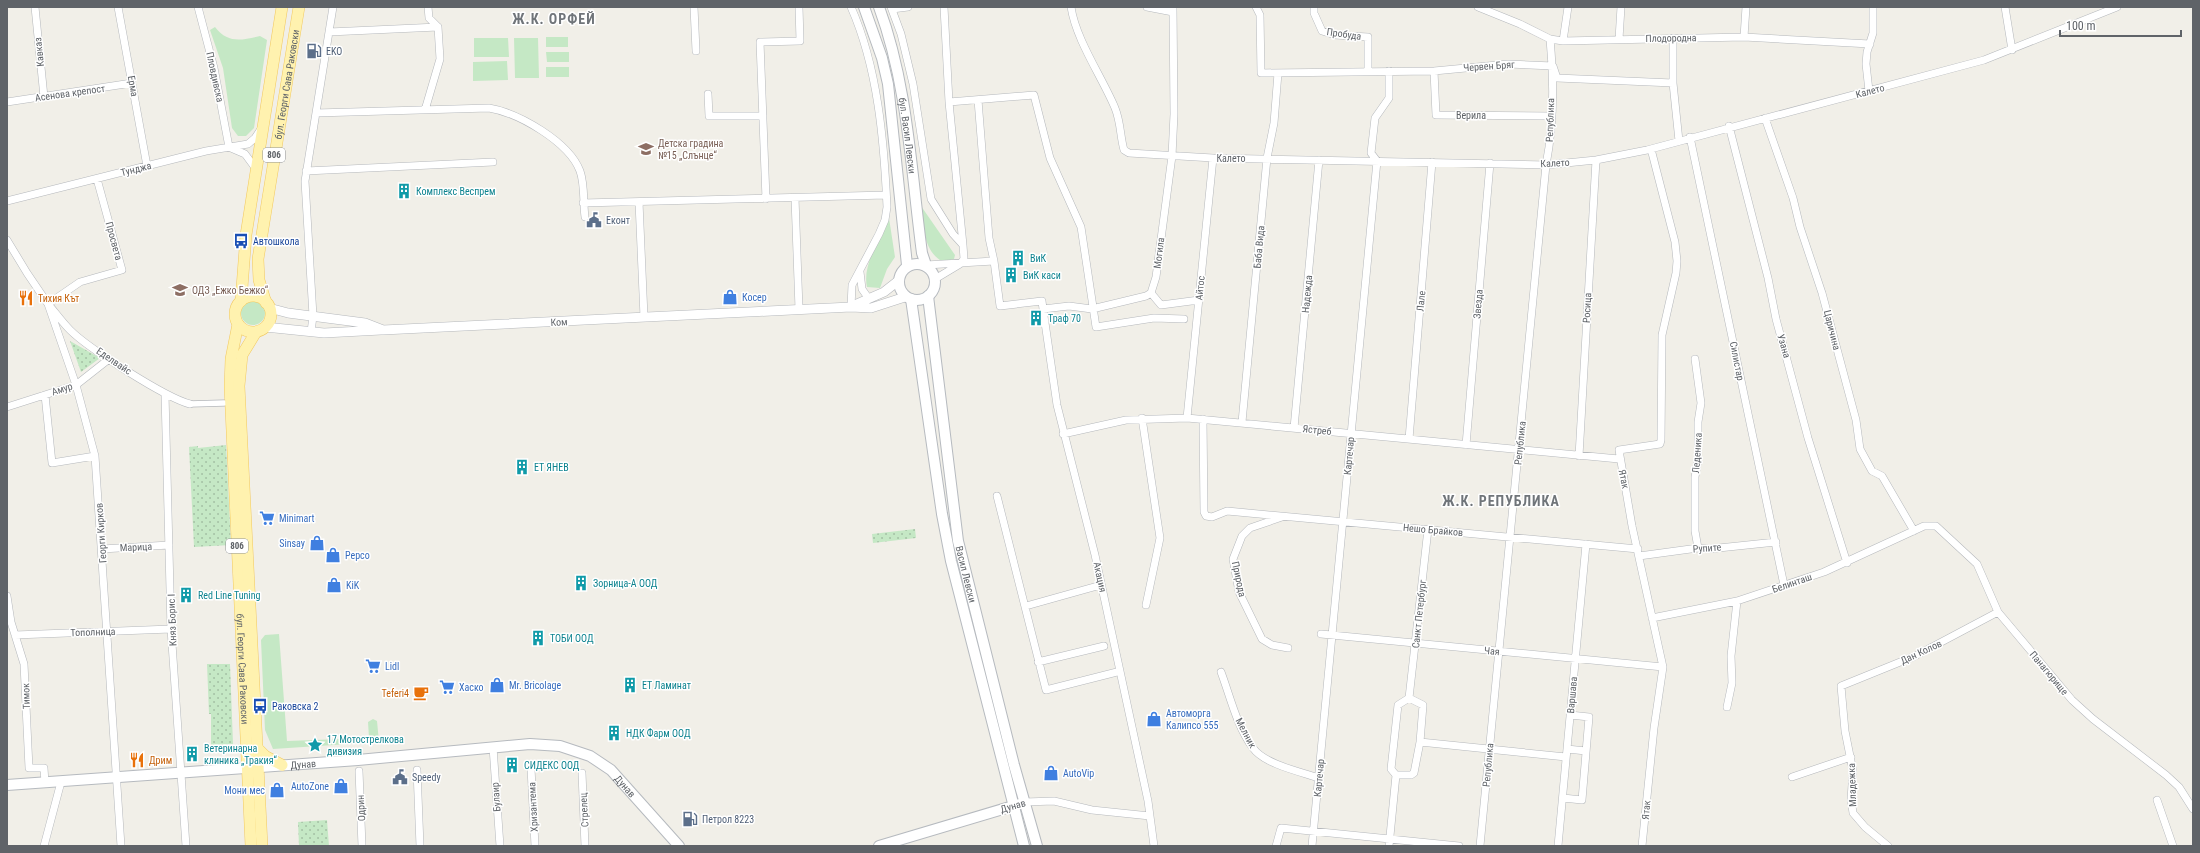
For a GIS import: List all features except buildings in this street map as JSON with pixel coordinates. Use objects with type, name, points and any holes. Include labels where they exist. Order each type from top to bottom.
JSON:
[{"type":"main road","name":"бул. Георги Сава Раковски","points":[[241,301],[246,235],[282,7]]},
{"type":"main road","name":"бул. Георги Сава Раковски","points":[[268,305],[259,280],[258,259],[299,7]]},
{"type":"main road","name":"бул. Васил Левски","points":[[864,7],[882,58],[888,84],[907,265]]},
{"type":"main road","name":"бул. Васил Левски","points":[[878,7],[891,44],[900,81],[922,253],[926,265]]},
{"type":"main road","points":[[915,263],[926,265],[931,270],[935,279],[932,292],[928,296],[917,300],[908,298],[900,290],[898,281],[902,270],[907,265],[915,263]]},
{"type":"main road","name":"Васил Левски","points":[[928,296],[958,541],[1014,765],[1037,846]]},
{"type":"main road","points":[[241,301],[256,297],[268,305]]},
{"type":"main road","name":"Васил Левски","points":[[908,298],[951,561],[1024,846]]},
{"type":"main road","name":"806","points":[[238,324],[235,309],[241,301]]},
{"type":"main road","name":"806","points":[[260,329],[270,319],[268,305]]},
{"type":"main road","name":"бул. Георги Сава Раковски","points":[[238,324],[231,359],[230,387],[252,768],[262,846]]},
{"type":"main road","points":[[238,324],[246,331],[260,329]]},
{"type":"main road","name":"бул. Георги Сава Раковски","points":[[251,846],[252,768],[257,748],[239,386],[242,355],[260,329]]},
{"type":"main road","name":"Дунав","points":[[7,785],[252,768],[530,744],[560,746],[590,756],[620,778],[679,846]]},
{"type":"main road","points":[[257,748],[265,756],[282,765]]},
{"type":"main road","name":"Дунав","points":[[879,846],[1025,802]]},
{"type":"street","name":"Кавказ","points":[[35,7],[44,97]]},
{"type":"street","name":"Ерма","points":[[118,7],[147,166]]},
{"type":"street","name":"Пловдивска","points":[[198,7],[212,62],[229,148]]},
{"type":"street","points":[[310,332],[313,316],[305,186],[306,171],[332,7]]},
{"type":"street","points":[[425,110],[440,59],[438,27],[429,18],[428,7]]},
{"type":"street","points":[[694,7],[696,51]]},
{"type":"street","points":[[766,199],[760,42],[800,41],[799,7]]},
{"type":"street","points":[[851,7],[858,23],[874,76],[886,194],[885,220],[860,272],[852,285],[851,306]]},
{"type":"street","points":[[908,7],[891,8],[908,60],[931,199],[953,234],[963,245]]},
{"type":"street","points":[[935,279],[960,264],[964,258],[949,102],[944,7]]},
{"type":"street","name":"Калето","points":[[1071,7],[1073,19],[1079,35],[1115,108],[1121,125],[1124,150],[1129,153],[1213,158],[1546,164],[1596,160],[1651,149],[1729,126],[1765,118],[1984,60],[2117,7]]},
{"type":"street","points":[[1147,7],[1173,10]]},
{"type":"street","name":"Червен Бряг","points":[[1256,7],[1260,15],[1262,73],[1434,71],[1508,64],[1553,66]]},
{"type":"street","name":"Пробуда","points":[[1314,7],[1314,13],[1322,31],[1335,35],[1368,38],[1368,72]]},
{"type":"street","name":"Плодородна","points":[[1478,7],[1520,24],[1550,39],[1563,41],[1619,38],[1744,37],[1870,44]]},
{"type":"street","points":[[1563,41],[1568,7]]},
{"type":"street","points":[[1619,38],[1621,7]]},
{"type":"street","points":[[1744,37],[1746,7]]},
{"type":"street","points":[[1869,91],[1866,64],[1873,33],[1873,7]]},
{"type":"street","points":[[2005,7],[2012,50]]},
{"type":"street","name":"Могила","points":[[1151,293],[1156,277],[1172,156],[1173,10]]},
{"type":"street","points":[[329,32],[438,27]]},
{"type":"street","points":[[1673,38],[1673,83],[1679,141]]},
{"type":"street","name":"Република","points":[[1480,846],[1509,536],[1520,449],[1546,164],[1551,141],[1553,66],[1550,39]]},
{"type":"street","points":[[1553,66],[1557,78],[1673,83]]},
{"type":"street","name":"Картечар","points":[[1312,846],[1377,161],[1371,153],[1375,118],[1389,98],[1389,71]]},
{"type":"street","name":"Верила","points":[[1434,71],[1436,115],[1551,116]]},
{"type":"street","name":"Баба Вида","points":[[1242,422],[1267,158],[1274,123],[1278,73]]},
{"type":"street","name":"Асенова крепост","points":[[7,102],[132,83]]},
{"type":"street","points":[[708,94],[709,116],[763,116]]},
{"type":"street","points":[[949,102],[1034,95],[1050,158],[1081,227],[1092,309],[1096,327],[1154,318],[1184,319]]},
{"type":"street","points":[[978,100],[989,238],[994,261],[1000,306],[1042,301],[1043,309],[1069,306],[1092,309],[1146,296],[1151,293],[1162,305],[1199,300]]},
{"type":"street","points":[[316,113],[489,108],[514,115],[565,149],[572,156],[580,173],[585,217]]},
{"type":"street","name":"Царичина","points":[[1765,118],[1793,198],[1800,227],[1822,293],[1856,420],[1860,449],[1872,471],[1882,476],[1914,531]]},
{"type":"street","name":"Тунджа","points":[[7,201],[147,166],[248,144],[255,138],[263,125]]},
{"type":"street","name":"Узана","points":[[1729,126],[1766,271],[1776,319],[1808,438],[1847,563]]},
{"type":"street","name":"Силистар","points":[[1690,137],[1764,498],[1776,542],[1784,585]]},
{"type":"street","points":[[229,148],[245,154],[257,170]]},
{"type":"street","name":"Ятак","points":[[1642,846],[1654,728],[1663,667],[1639,556],[1619,450],[1660,444],[1661,440],[1662,335],[1676,273],[1677,261],[1675,242],[1651,149]]},
{"type":"street","name":"Айтос","points":[[1187,418],[1213,158]]},
{"type":"street","name":"Надежда","points":[[1294,428],[1319,160]]},
{"type":"street","name":"Росица","points":[[1579,456],[1596,160]]},
{"type":"street","points":[[306,171],[493,162]]},
{"type":"street","name":"Лале","points":[[1409,439],[1432,162]]},
{"type":"street","name":"Звезда","points":[[1466,445],[1490,163]]},
{"type":"street","name":"Просвета","points":[[48,304],[80,282],[122,270],[97,178]]},
{"type":"street","points":[[583,203],[766,199],[886,194]]},
{"type":"street","points":[[795,198],[799,309]]},
{"type":"street","points":[[639,202],[644,317]]},
{"type":"street","name":"Георги Кирков","points":[[7,240],[48,304],[76,385],[96,456],[106,632],[121,846]]},
{"type":"street","points":[[926,265],[994,261]]},
{"type":"street","points":[[860,272],[862,290],[869,299]]},
{"type":"street","points":[[851,306],[884,292],[898,281]]},
{"type":"street","points":[[851,306],[871,308],[908,298]]},
{"type":"street","name":"Еделвайс","points":[[48,304],[71,331],[109,359],[165,394],[190,404]]},
{"type":"street","name":"Ком","points":[[268,305],[284,312],[365,323],[383,330],[851,306]]},
{"type":"street","name":"Акация","points":[[1043,309],[1063,434],[1087,518],[1150,816],[1154,846]]},
{"type":"street","points":[[260,329],[310,332],[361,332],[383,330]]},
{"type":"street","name":"Амур","points":[[7,407],[76,385],[109,359]]},
{"type":"street","name":"Леденика","points":[[1695,359],[1701,403],[1698,422],[1698,460],[1695,477],[1695,531],[1698,548]]},
{"type":"street","name":"Княз Борис I","points":[[165,394],[171,629],[186,846]]},
{"type":"street","points":[[45,395],[52,463],[96,456]]},
{"type":"street","points":[[190,404],[224,403]]},
{"type":"street","points":[[1142,418],[1160,538],[1146,605]]},
{"type":"street","name":"Ястреб","points":[[1063,434],[1142,418],[1187,418],[1242,422],[1351,434],[1620,459]]},
{"type":"street","name":"Нешо Брайков","points":[[1203,419],[1204,512],[1206,516],[1212,517],[1227,511],[1638,549]]},
{"type":"street","points":[[997,496],[1046,690],[1117,672],[1120,673]]},
{"type":"street","name":"Природа","points":[[1285,516],[1250,528],[1242,536],[1233,559],[1239,592],[1262,639],[1272,645],[1288,648]]},
{"type":"street","name":"Белинташ","points":[[1652,618],[1737,601],[1847,563],[1924,526]]},
{"type":"street","name":"Панагюрище","points":[[1924,526],[1936,526],[1978,564],[1998,612],[2072,700],[2093,719],[2166,775],[2179,787],[2193,809]]},
{"type":"street","name":"Санкт Петербург","points":[[1409,698],[1428,529]]},
{"type":"street","name":"Рупите","points":[[1639,556],[1698,548],[1709,549],[1776,542]]},
{"type":"street","name":"Варшава","points":[[1558,846],[1586,544]]},
{"type":"street","name":"Марица","points":[[102,549],[169,545]]},
{"type":"street","points":[[1026,606],[1101,585]]},
{"type":"street","name":"Тимок","points":[[7,596],[10,622],[24,664],[29,768],[44,768],[45,783]]},
{"type":"street","points":[[1728,707],[1732,682],[1731,656],[1737,601]]},
{"type":"street","name":"Дан Колов","points":[[1841,686],[1926,651],[1998,612]]},
{"type":"street","name":"Тополница","points":[[15,636],[171,629]]},
{"type":"street","name":"Чая","points":[[1321,634],[1663,667]]},
{"type":"street","points":[[1038,662],[1104,646]]},
{"type":"street","name":"Мелник","points":[[1221,672],[1243,730],[1253,749],[1270,761],[1319,778]]},
{"type":"street","name":"Младежка","points":[[1841,686],[1845,730],[1853,771],[1851,799],[1853,813],[1865,827],[1888,846]]},
{"type":"street","points":[[1390,842],[1396,775],[1391,769],[1398,705],[1409,698],[1423,705],[1420,742],[1414,773],[1411,775],[1396,775]]},
{"type":"street","points":[[1562,798],[1582,800],[1589,717],[1570,715]]},
{"type":"street","points":[[1420,742],[1566,757]]},
{"type":"street","name":"Булаир","points":[[493,748],[500,846]]},
{"type":"street","points":[[1567,749],[1586,751]]},
{"type":"street","points":[[1792,777],[1851,757]]},
{"type":"street","name":"Хризантема","points":[[531,768],[535,846]]},
{"type":"street","points":[[417,770],[420,846]]},
{"type":"street","name":"Одрин","points":[[359,771],[362,846]]},
{"type":"street","name":"Стрелец","points":[[582,773],[586,846]]},
{"type":"street","points":[[44,846],[61,782]]},
{"type":"street","points":[[2157,800],[2173,846]]},
{"type":"street","name":"Дунав","points":[[1025,802],[1054,801],[1092,810],[1150,816]]},
{"type":"street","points":[[1276,846],[1281,828],[1390,842],[1459,846]]},
{"type":"green space","points":[[215,27],[225,36],[230,38],[247,39],[260,36],[267,40],[254,128],[246,136],[238,136],[232,128],[223,68],[210,30]]},
{"type":"green space","points":[[546,37],[568,37],[568,47],[546,47]]},
{"type":"green space","points":[[474,38],[508,38],[509,57],[474,57]]},
{"type":"green space","points":[[514,38],[538,38],[539,78],[515,78]]},
{"type":"green space","points":[[546,52],[569,52],[569,62],[547,62]]},
{"type":"green space","points":[[507,61],[508,80],[473,81],[473,62]]},
{"type":"green space","points":[[546,67],[569,67],[569,77],[546,77]]},
{"type":"green space","points":[[921,206],[955,255],[954,259],[943,262],[932,252],[928,245],[924,230]]},
{"type":"green space","points":[[889,218],[895,257],[887,269],[880,288],[867,287],[866,279],[869,261]]},
{"type":"green space","points":[[253,301],[258,302],[264,308],[264,318],[258,324],[253,325],[248,324],[242,318],[241,313],[242,308],[248,302]]},
{"type":"green space","points":[[70,341],[100,358],[81,372]]},
{"type":"green space","points":[[226,445],[231,545],[194,547],[189,447],[198,446],[198,448]]},
{"type":"green space","points":[[915,529],[916,538],[873,543],[872,534]]},
{"type":"green space","points":[[279,634],[287,741],[369,738],[368,722],[373,719],[377,721],[379,742],[273,749],[265,730],[261,640],[265,635]]},
{"type":"green space","points":[[207,664],[230,664],[233,744],[211,745],[211,714],[209,714]]},
{"type":"green space","points":[[327,820],[329,846],[299,846],[298,822]]},
{"type":"place","name":"EKO","points":[[314,51]]},
{"type":"place","name":"Детска градина №15 „Слънце“","points":[[646,149]]},
{"type":"place","name":"Комплекс Веспрем","points":[[404,191]]},
{"type":"place","name":"Еконт","points":[[594,220]]},
{"type":"place","name":"Автошкола","points":[[241,241]]},
{"type":"place","name":"ВиК","points":[[1018,258]]},
{"type":"place","name":"ВиК каси","points":[[1011,275]]},
{"type":"place","name":"ОДЗ „Ежко Бежко“","points":[[180,290]]},
{"type":"place","name":"Косер","points":[[730,297]]},
{"type":"place","name":"Тихия Кът","points":[[26,298]]},
{"type":"place","name":"Траф 70","points":[[1036,318]]},
{"type":"place","name":"ЕТ ЯНЕВ","points":[[522,467]]},
{"type":"place","name":"Minimart","points":[[267,518]]},
{"type":"place","name":"Sinsay","points":[[317,543]]},
{"type":"place","name":"Pepco","points":[[333,555]]},
{"type":"place","name":"Зорница-А ООД","points":[[581,583]]},
{"type":"place","name":"KiK","points":[[334,585]]},
{"type":"place","name":"Red Line Tuning","points":[[186,595]]},
{"type":"place","name":"ТОБИ ООД","points":[[538,638]]},
{"type":"place","name":"Lidl","points":[[373,666]]},
{"type":"place","name":"Mr. Bricolage","points":[[497,685]]},
{"type":"place","name":"ЕТ Ламинат","points":[[630,685]]},
{"type":"place","name":"Хаско","points":[[447,687]]},
{"type":"place","name":"Teferi4","points":[[421,693]]},
{"type":"place","name":"Раковска 2","points":[[260,706]]},
{"type":"place","name":"Автоморга Калипсо 555","points":[[1154,719]]},
{"type":"place","name":"НДК Фарм ООД","points":[[614,733]]},
{"type":"place","name":"17 Мотострелкова дивизия","points":[[315,745]]},
{"type":"place","name":"Ветеринарна клиника „Тракия“","points":[[192,754]]},
{"type":"place","name":"Дрим","points":[[137,760]]},
{"type":"place","name":"СИДЕКС ООД","points":[[512,765]]},
{"type":"place","name":"AutoVip","points":[[1051,773]]},
{"type":"place","name":"Speedy","points":[[400,777]]},
{"type":"place","name":"AutoZone","points":[[341,786]]},
{"type":"place","name":"Мони мес","points":[[277,790]]},
{"type":"place","name":"Петрол 8223","points":[[690,819]]},
{"type":"district","name":"Ж.К. ОРФЕЙ","points":[[554,19]]},
{"type":"district","name":"Ж.К. РЕПУБЛИКА","points":[[1501,501]]}]
